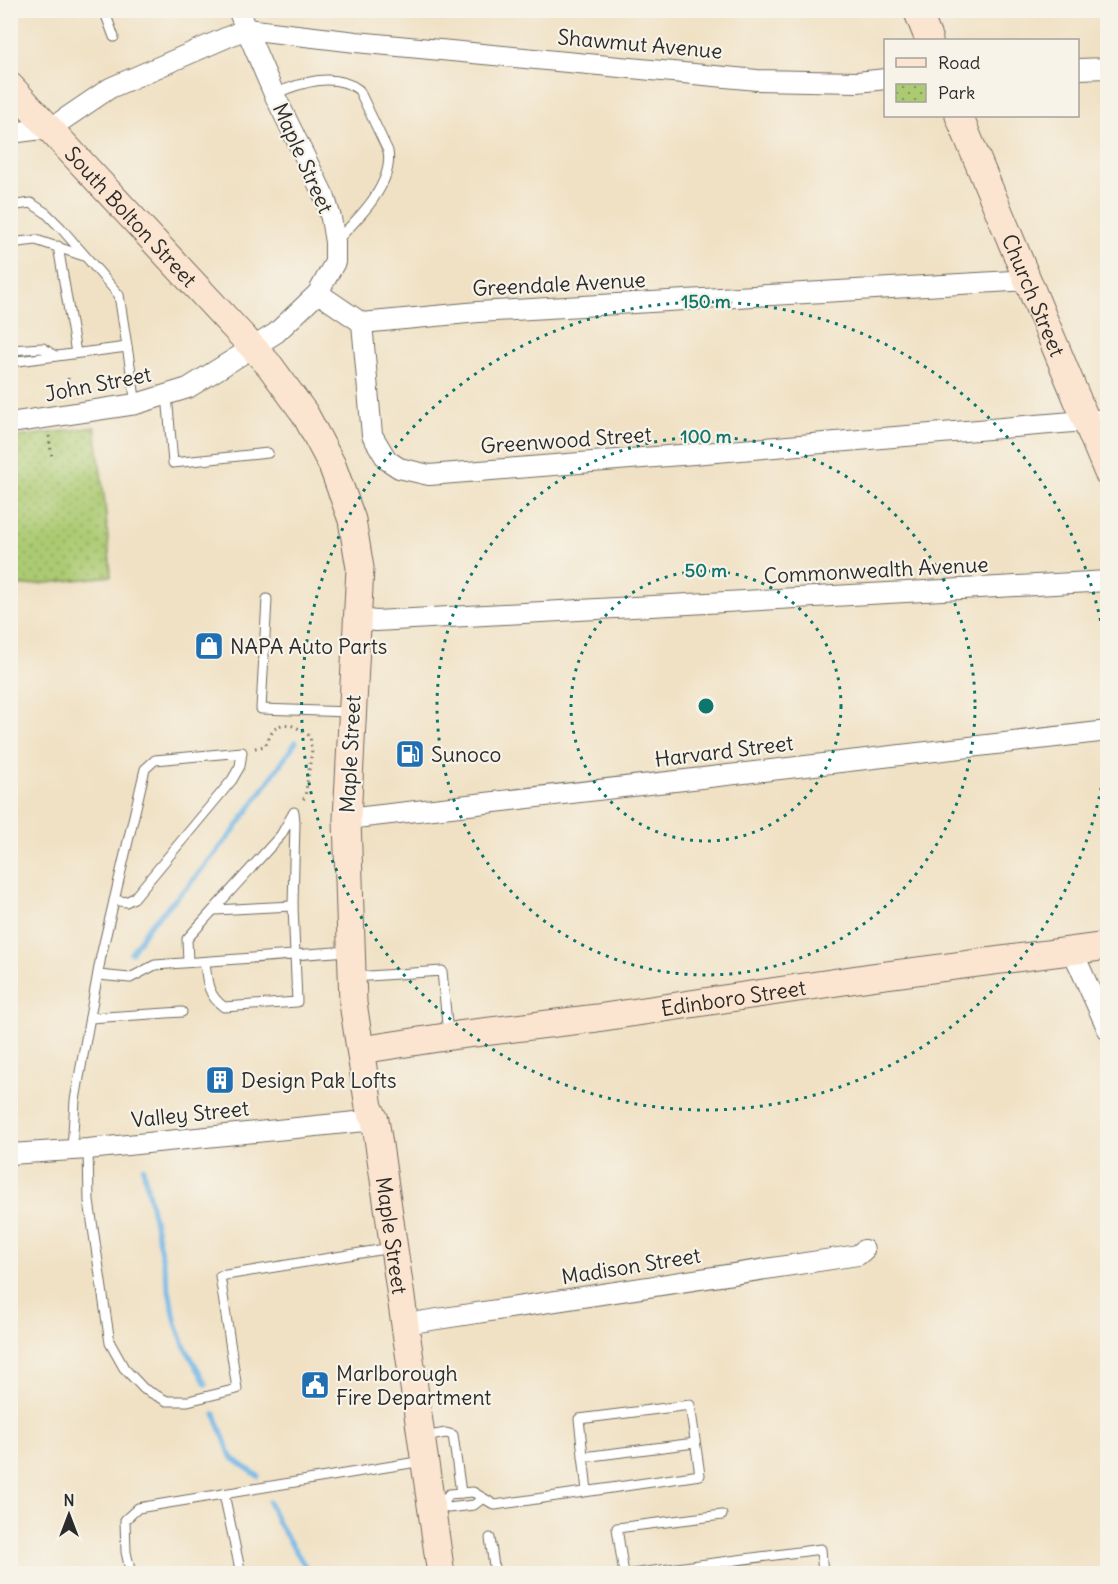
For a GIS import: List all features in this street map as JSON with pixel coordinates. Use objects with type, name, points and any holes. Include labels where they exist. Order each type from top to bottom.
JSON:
[{"type":"main road","points":[[917,10],[929,39]]},
{"type":"main road","name":"South Bolton Street","points":[[10,86],[253,348]]},
{"type":"main road","name":"Church Street","points":[[959,117],[1028,280],[1097,419],[1107,473]]},
{"type":"main road","name":"Maple Street","points":[[253,348],[270,366],[305,414],[332,465],[352,520],[360,568],[347,819],[353,1003],[369,1107],[375,1120],[423,1449],[438,1504],[441,1574]]},
{"type":"main road","name":"Edinboro Street","points":[[361,1050],[1107,945]]},
{"type":"street","name":"Maple Street","points":[[238,10],[274,94],[325,198],[335,242],[335,262],[318,293],[276,333],[253,348]]},
{"type":"street","name":"Shawmut Avenue","points":[[246,29],[367,43],[757,80],[857,82],[884,79]]},
{"type":"street","points":[[10,134],[51,128],[110,88],[246,29]]},
{"type":"street","points":[[1079,69],[1107,68]]},
{"type":"street","name":"Greendale Avenue","points":[[362,323],[478,312],[1028,280]]},
{"type":"street","points":[[318,293],[362,323]]},
{"type":"street","name":"Greenwood Street","points":[[362,323],[372,435],[387,459],[399,468],[429,475],[1097,419]]},
{"type":"street","name":"John Street","points":[[10,423],[136,404],[166,395],[188,388],[253,348]]},
{"type":"street","name":"Commonwealth Avenue","points":[[359,619],[388,620],[1107,581]]},
{"type":"street","name":"Harvard Street","points":[[347,819],[1107,731]]},
{"type":"street","points":[[1072,950],[1107,1030]]},
{"type":"street","name":"Valley Street","points":[[10,1154],[375,1120]]},
{"type":"street","name":"Madison Street","points":[[405,1324],[858,1255],[864,1250]]},
{"type":"lane","points":[[105,10],[114,37]]},
{"type":"lane","points":[[274,94],[308,81],[350,84],[359,90],[388,152],[390,161],[385,177],[373,198],[360,216],[335,242]]},
{"type":"lane","points":[[10,206],[31,203],[39,208],[61,228],[119,295],[136,404]]},
{"type":"lane","points":[[10,243],[36,240],[86,256]]},
{"type":"lane","points":[[57,246],[76,353]]},
{"type":"lane","points":[[10,362],[127,347]]},
{"type":"lane","points":[[10,350],[43,348],[55,356]]},
{"type":"lane","points":[[166,395],[173,463],[268,453]]},
{"type":"lane","points":[[267,599],[261,710],[352,712]]},
{"type":"lane","points":[[114,900],[126,902],[134,898],[232,780],[240,766],[242,752],[155,760],[145,769],[114,900],[98,975],[75,1100],[80,1149],[90,1201],[110,1343],[124,1368],[144,1389],[167,1401],[188,1401],[237,1389],[220,1276],[393,1247]]},
{"type":"lane","points":[[205,962],[208,990],[215,1001],[224,1007],[297,1002],[293,906],[294,812]]},
{"type":"lane","points":[[188,962],[187,939],[281,836],[294,812]]},
{"type":"lane","points":[[214,910],[293,906]]},
{"type":"lane","points":[[98,975],[130,978],[155,964],[294,956],[351,964],[442,971],[448,1037]]},
{"type":"lane","points":[[90,1018],[182,1012]]},
{"type":"lane","points":[[483,1498],[474,1504],[448,1508],[438,1504],[449,1494],[473,1492],[495,1504],[587,1491],[700,1475],[690,1405],[579,1419],[587,1491]]},
{"type":"lane","points":[[131,1574],[126,1552],[125,1520],[138,1508],[224,1494],[423,1449],[446,1433],[453,1434],[461,1493]]},
{"type":"lane","points":[[583,1457],[695,1443]]},
{"type":"lane","points":[[224,1494],[240,1574]]},
{"type":"lane","points":[[624,1574],[617,1528],[722,1515]]},
{"type":"lane","points":[[490,1538],[495,1574]]},
{"type":"lane","points":[[631,1574],[821,1549],[823,1574]]},
{"type":"path","points":[[68,378],[71,400]]},
{"type":"path","points":[[49,428],[52,458]]},
{"type":"path","points":[[242,752],[265,746],[275,729],[282,725],[293,725],[310,736],[312,750],[305,797],[294,812]]},
{"type":"green space","points":[[95,427],[111,576],[11,587],[11,438]]},
{"type":"waterway","points":[[131,953],[149,926],[187,887],[233,832],[296,742]]},
{"type":"waterway","points":[[143,1168],[176,1323],[184,1345],[206,1384]]},
{"type":"waterway","points":[[215,1414],[231,1457],[258,1476]]},
{"type":"waterway","points":[[269,1502],[278,1523],[310,1574]]},
{"type":"place","name":"NAPA Auto Parts","points":[[209,646]]},
{"type":"place","name":"Sunoco","points":[[410,754]]},
{"type":"place","name":"Design Pak Lofts","points":[[220,1080]]},
{"type":"place","name":"Marlborough Fire Department","points":[[315,1385]]}]
